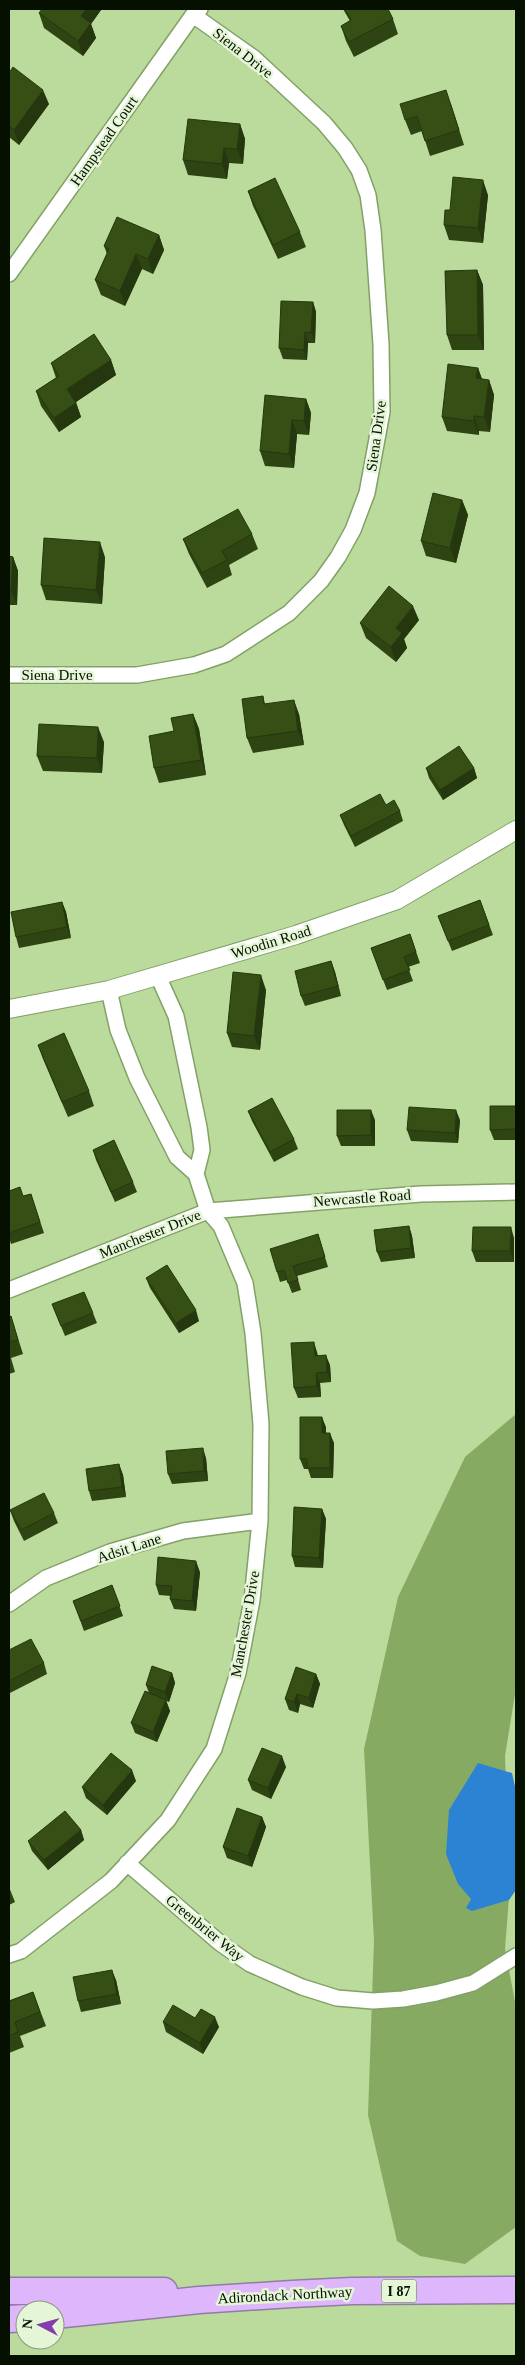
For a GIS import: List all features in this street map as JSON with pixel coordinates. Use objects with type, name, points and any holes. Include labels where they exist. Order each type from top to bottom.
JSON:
[{"type":"highway","points":[[9,2291],[240,2290],[282,2295]]},
{"type":"highway","name":"Adirondack Northway","points":[[65,2314],[200,2300],[352,2291],[516,2290]]},
{"type":"street","name":"Hampstead Court","points":[[9,274],[196,12]]},
{"type":"street","name":"Siena Drive","points":[[9,676],[138,674],[194,665],[226,654],[290,613],[321,581],[338,557],[353,530],[366,493],[382,412],[381,344],[373,230],[368,195],[359,170],[346,148],[324,123],[254,58],[196,12]]},
{"type":"street","name":"Woodin Road","points":[[9,1009],[109,990],[296,935],[396,900],[516,830]]},
{"type":"street","points":[[109,990],[118,1030],[140,1087],[177,1157],[196,1174],[202,1150],[199,1127],[176,1016],[158,976]]},
{"type":"street","name":"Manchester Drive","points":[[9,1956],[21,1951],[111,1881],[168,1820],[214,1749],[238,1672],[249,1618],[260,1521],[261,1424],[253,1334],[245,1283],[221,1226],[208,1211],[196,1174]]},
{"type":"street","name":"Newcastle Road","points":[[208,1211],[421,1194],[516,1192]]},
{"type":"street","name":"Manchester Drive","points":[[9,1290],[208,1211]]},
{"type":"street","name":"Adsit Lane","points":[[9,1604],[46,1578],[110,1552],[183,1531],[260,1521]]},
{"type":"street","name":"Greenbrier Way","points":[[128,1863],[220,1942],[250,1964],[302,1987],[338,1998],[383,2000],[436,1993],[473,1982],[516,1956]]},
{"type":"green space","points":[[516,1414],[516,1688],[505,1756],[510,1884],[505,1949],[516,2007],[516,2227],[465,2264],[420,2256],[397,2241],[368,2115],[374,1941],[364,1749],[398,1597],[465,1457]]},
{"type":"water","points":[[478,1763],[512,1773],[516,1791],[516,1890],[509,1900],[472,1911],[466,1908],[471,1899],[458,1884],[446,1854],[449,1810]]},
{"type":"building","points":[[42,9],[86,9],[81,16],[91,23],[78,41],[39,13]]},
{"type":"building","points":[[345,9],[388,9],[393,19],[349,42],[341,26],[351,20]]},
{"type":"building","points":[[13,67],[43,90],[14,130],[9,126],[9,73]]},
{"type":"building","points":[[446,90],[459,130],[425,141],[417,116],[405,120],[400,104]]},
{"type":"building","points":[[188,119],[240,124],[237,149],[224,148],[222,164],[183,160]]},
{"type":"building","points":[[453,177],[483,180],[478,228],[444,225],[445,210],[450,210]]},
{"type":"building","points":[[275,178],[300,232],[273,245],[248,191]]},
{"type":"building","points":[[117,217],[159,235],[148,259],[136,254],[120,291],[95,280],[109,249],[104,246]]},
{"type":"building","points":[[477,270],[478,335],[447,335],[445,271]]},
{"type":"building","points":[[281,301],[313,302],[311,333],[305,332],[304,350],[279,348]]},
{"type":"building","points":[[94,334],[111,360],[67,389],[76,403],[54,418],[36,391],[59,376],[51,363]]},
{"type":"building","points":[[448,364],[478,368],[476,378],[489,380],[484,417],[474,416],[474,421],[442,417]]},
{"type":"building","points":[[265,395],[306,399],[304,421],[292,420],[289,454],[260,451]]},
{"type":"building","points":[[433,493],[462,500],[450,548],[421,541]]},
{"type":"building","points":[[238,509],[252,534],[222,551],[227,560],[202,573],[183,539]]},
{"type":"building","points":[[44,538],[100,542],[96,590],[41,585]]},
{"type":"building","points":[[9,556],[13,557],[11,591],[9,591]]},
{"type":"building","points":[[389,586],[413,606],[396,628],[402,633],[391,647],[360,623]]},
{"type":"building","points":[[263,696],[264,704],[294,700],[298,731],[247,738],[242,699]]},
{"type":"building","points":[[193,714],[201,760],[154,768],[149,736],[174,731],[171,718]]},
{"type":"building","points":[[39,724],[98,727],[97,758],[37,756]]},
{"type":"building","points":[[459,746],[474,768],[440,790],[426,768]]},
{"type":"building","points":[[380,794],[386,805],[394,800],[400,811],[351,836],[340,815]]},
{"type":"building","points":[[480,900],[489,925],[448,941],[438,916]]},
{"type":"building","points":[[62,902],[67,927],[16,937],[11,912]]},
{"type":"building","points":[[410,934],[416,952],[404,957],[410,970],[383,980],[371,948]]},
{"type":"building","points":[[331,961],[338,986],[301,996],[295,971]]},
{"type":"building","points":[[233,972],[261,975],[254,1036],[227,1033]]},
{"type":"building","points":[[64,1033],[89,1091],[62,1102],[38,1045]]},
{"type":"building","points":[[272,1098],[294,1139],[270,1152],[248,1111]]},
{"type":"building","points":[[490,1106],[516,1106],[516,1129],[490,1130]]},
{"type":"building","points":[[409,1107],[456,1110],[455,1133],[407,1130]]},
{"type":"building","points":[[337,1110],[371,1110],[371,1135],[337,1136]]},
{"type":"building","points":[[114,1140],[133,1182],[111,1192],[93,1150]]},
{"type":"building","points":[[20,1187],[23,1196],[31,1194],[40,1222],[9,1233],[9,1191]]},
{"type":"building","points":[[409,1226],[411,1248],[377,1252],[374,1230]]},
{"type":"building","points":[[473,1227],[511,1227],[510,1251],[472,1251]]},
{"type":"building","points":[[318,1234],[325,1257],[293,1266],[298,1280],[288,1283],[284,1270],[277,1272],[270,1249]]},
{"type":"building","points":[[167,1265],[196,1310],[176,1323],[146,1278]]},
{"type":"building","points":[[84,1292],[93,1313],[61,1326],[52,1304]]},
{"type":"building","points":[[11,1316],[18,1340],[9,1342],[9,1317]]},
{"type":"building","points":[[314,1342],[315,1356],[326,1355],[327,1372],[316,1373],[317,1386],[294,1388],[291,1343]]},
{"type":"building","points":[[300,1417],[322,1417],[322,1433],[330,1433],[330,1468],[307,1468],[307,1459],[300,1459]]},
{"type":"building","points":[[203,1448],[204,1471],[168,1474],[166,1451]]},
{"type":"building","points":[[119,1464],[122,1487],[89,1491],[86,1469]]},
{"type":"building","points":[[44,1493],[54,1513],[21,1530],[10,1510]]},
{"type":"building","points":[[294,1507],[322,1509],[319,1558],[292,1556]]},
{"type":"building","points":[[158,1557],[196,1561],[192,1601],[170,1599],[172,1586],[156,1585]]},
{"type":"building","points":[[112,1585],[120,1606],[81,1621],[73,1601]]},
{"type":"building","points":[[31,1639],[44,1663],[9,1681],[9,1650]]},
{"type":"building","points":[[152,1666],[172,1673],[165,1692],[146,1685]]},
{"type":"building","points":[[296,1667],[316,1674],[309,1698],[297,1694],[294,1702],[285,1699]]},
{"type":"building","points":[[145,1691],[166,1700],[153,1732],[131,1723]]},
{"type":"building","points":[[262,1748],[282,1756],[268,1788],[248,1780]]},
{"type":"building","points":[[111,1753],[132,1770],[103,1805],[82,1787]]},
{"type":"building","points":[[237,1808],[262,1817],[248,1856],[223,1847]]},
{"type":"building","points":[[65,1811],[81,1830],[44,1860],[28,1841]]},
{"type":"building","points":[[112,1970],[117,1994],[78,2001],[73,1977]]},
{"type":"building","points":[[33,1992],[40,2012],[15,2022],[18,2032],[9,2036],[9,2001]]},
{"type":"building","points":[[173,2005],[195,2018],[201,2009],[215,2017],[200,2043],[163,2022]]}]
